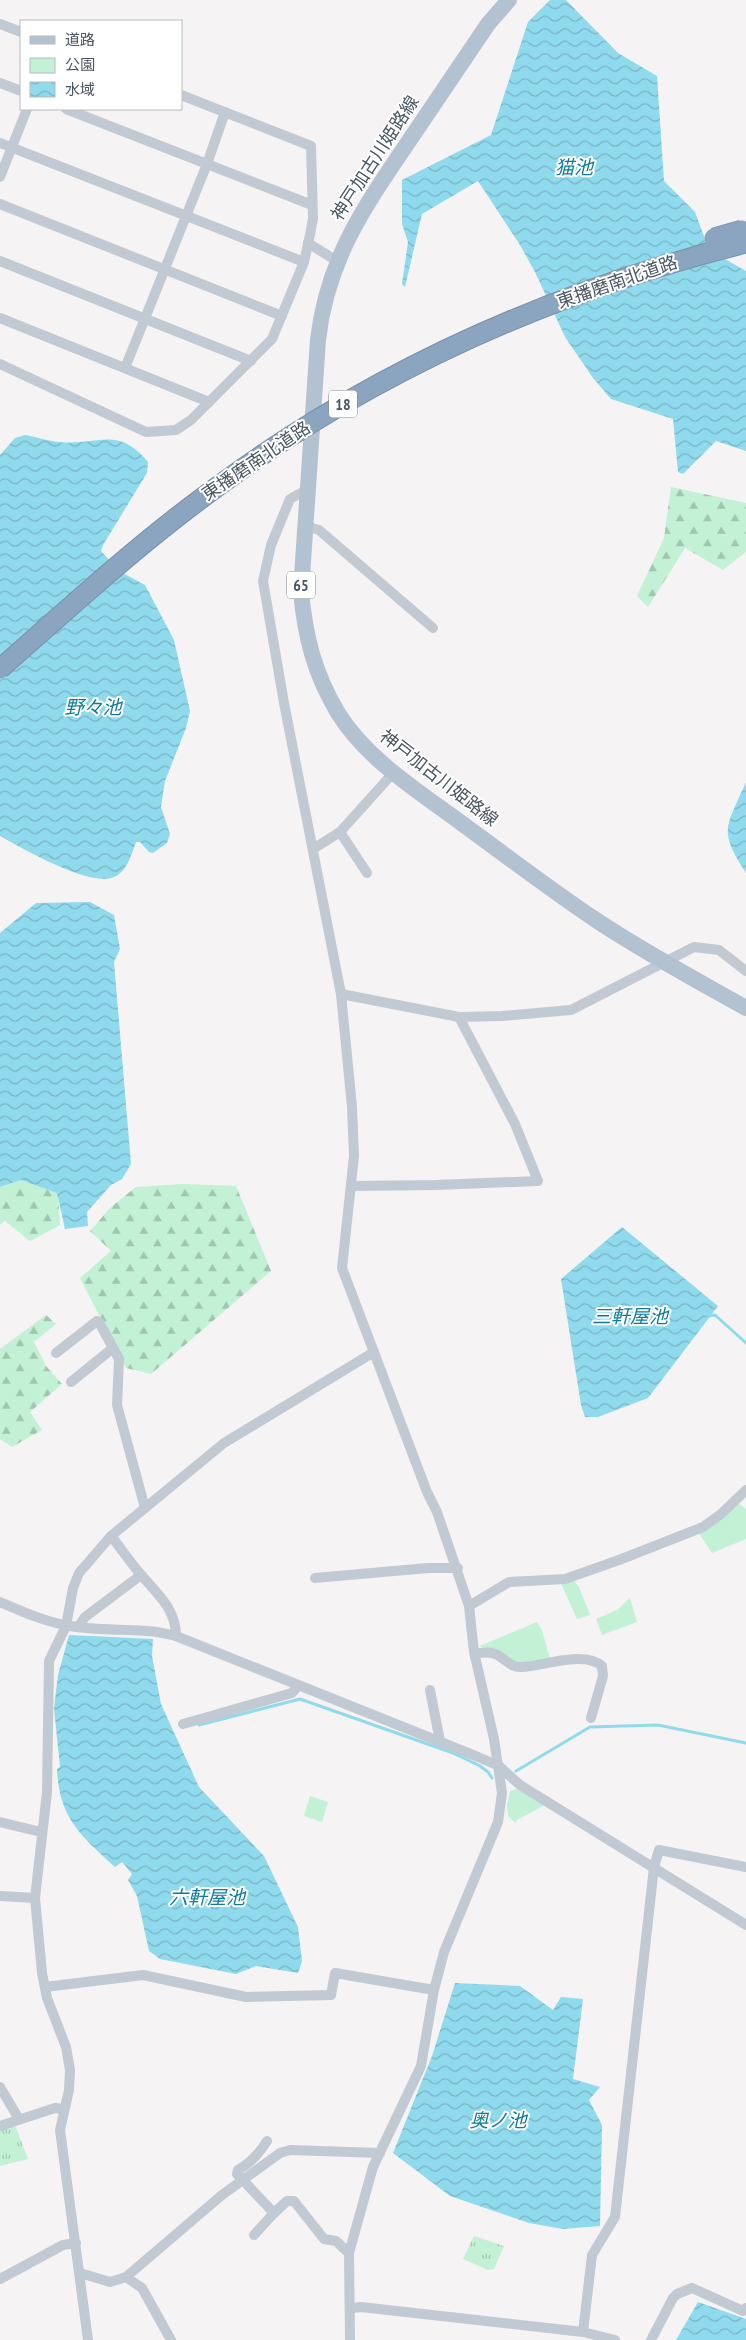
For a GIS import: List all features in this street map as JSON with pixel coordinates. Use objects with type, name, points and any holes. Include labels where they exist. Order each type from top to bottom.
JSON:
[{"type":"highway","name":"東播磨南北道路","points":[[0,656],[101,567],[178,504],[257,446],[345,391],[432,344],[552,291],[648,257],[744,236]]},
{"type":"highway","name":"東播磨南北道路","points":[[0,669],[106,574],[184,511],[261,455],[344,403],[436,354],[522,315],[744,236]]},
{"type":"main road","name":"神戸加古川姫路線","points":[[510,0],[488,24],[361,212],[337,261],[320,318],[301,591],[304,630],[314,666],[338,712],[348,727],[394,772],[597,921],[664,962],[746,1008]]},
{"type":"street","points":[[0,24],[20,32]]},
{"type":"street","points":[[0,83],[20,91]]},
{"type":"street","points":[[0,364],[146,432],[176,430],[191,420],[210,402],[272,339],[304,262],[308,243],[313,218],[311,146],[182,95]]},
{"type":"street","points":[[0,178],[27,110]]},
{"type":"street","points":[[69,110],[312,205]]},
{"type":"street","points":[[125,368],[207,164],[225,112]]},
{"type":"street","points":[[0,143],[304,262]]},
{"type":"street","points":[[0,204],[282,316]]},
{"type":"street","points":[[308,243],[337,261]]},
{"type":"street","points":[[0,261],[251,361]]},
{"type":"street","points":[[0,318],[210,402]]},
{"type":"street","points":[[308,489],[290,499],[271,545],[263,581],[284,703],[341,994],[354,1132],[352,1186],[342,1268],[426,1492],[437,1512],[458,1568],[469,1606],[475,1654],[499,1766],[502,1793],[498,1822],[444,1952],[434,1990],[421,2066],[373,2167],[349,2253],[350,2340]]},
{"type":"street","points":[[305,526],[319,530],[433,628]]},
{"type":"street","points":[[313,849],[340,832],[394,772]]},
{"type":"street","points":[[340,832],[366,873]]},
{"type":"street","points":[[341,994],[459,1017],[502,1016],[571,1010],[694,947],[719,950],[746,971]]},
{"type":"street","points":[[352,1186],[436,1185],[538,1180],[515,1124],[459,1017]]},
{"type":"street","points":[[56,1353],[96,1321],[99,1322],[120,1364],[117,1405],[145,1508]]},
{"type":"street","points":[[71,1382],[113,1348]]},
{"type":"street","points":[[88,2340],[60,2130],[69,2090],[70,2070],[66,2047],[45,1987],[35,1898],[47,1792],[49,1662],[66,1626],[73,1588],[79,1573],[111,1536],[224,1443],[374,1352]]},
{"type":"street","points":[[469,1606],[509,1582],[565,1579],[703,1527],[744,1497]]},
{"type":"street","points":[[111,1536],[141,1575],[162,1597],[174,1617],[176,1636]]},
{"type":"street","points":[[315,1578],[428,1568],[458,1568]]},
{"type":"street","points":[[78,1627],[84,1617],[141,1575]]},
{"type":"street","points":[[0,1602],[38,1618],[66,1626],[161,1632],[176,1636],[499,1766],[520,1784],[746,1925]]},
{"type":"street","points":[[475,1654],[492,1652],[518,1667],[592,1659],[602,1666],[603,1676],[591,1718]]},
{"type":"street","points":[[183,1724],[292,1693],[298,1686]]},
{"type":"street","points":[[430,1690],[440,1741]]},
{"type":"street","points":[[0,1822],[41,1832]]},
{"type":"street","points":[[583,2332],[592,2255],[615,2217],[654,1867],[659,1850],[746,1867]]},
{"type":"street","points":[[0,1896],[35,1898]]},
{"type":"street","points":[[45,1987],[143,1975],[246,1997],[331,1995],[335,1974],[434,1990]]},
{"type":"street","points":[[0,2087],[18,2119]]},
{"type":"street","points":[[0,2126],[55,2108],[64,2109]]},
{"type":"street","points":[[267,2141],[259,2154],[238,2170],[237,2174],[274,2213]]},
{"type":"street","points":[[80,2273],[110,2282],[126,2277],[242,2180],[280,2153],[290,2150],[380,2153]]},
{"type":"street","points":[[254,2235],[274,2213],[287,2202],[294,2201],[324,2240],[336,2241],[349,2253]]},
{"type":"street","points":[[0,2279],[64,2245],[76,2243]]},
{"type":"street","points":[[126,2277],[142,2288],[171,2340]]},
{"type":"street","points":[[651,2340],[673,2298],[677,2294],[692,2288],[745,2310]]},
{"type":"street","points":[[351,2308],[361,2306],[583,2332],[615,2340]]},
{"type":"green space","points":[[671,487],[746,503],[746,552],[723,570],[685,548],[648,607],[637,596],[664,538]]},
{"type":"green space","points":[[21,1180],[58,1193],[60,1225],[30,1241],[5,1221],[0,1225],[0,1187]]},
{"type":"green space","points":[[183,1184],[236,1186],[271,1271],[151,1374],[126,1368],[80,1278],[111,1251],[90,1231],[111,1207],[136,1187]]},
{"type":"green space","points":[[46,1315],[56,1324],[34,1342],[46,1366],[62,1384],[30,1412],[42,1430],[12,1447],[0,1439],[0,1349]]},
{"type":"green space","points":[[738,1503],[746,1509],[746,1539],[712,1553],[698,1532]]},
{"type":"green space","points":[[573,1579],[579,1587],[590,1615],[577,1619],[560,1581]]},
{"type":"green space","points":[[630,1598],[637,1622],[602,1635],[596,1619],[617,1610]]},
{"type":"green space","points":[[537,1622],[542,1630],[550,1659],[523,1666],[484,1650],[480,1646]]},
{"type":"green space","points":[[517,1789],[545,1805],[517,1820],[516,1823],[508,1816],[507,1805],[510,1791]]},
{"type":"green space","points":[[310,1796],[328,1802],[322,1822],[304,1816]]},
{"type":"green space","points":[[15,2125],[28,2159],[0,2166],[0,2130]]},
{"type":"green space","points":[[474,2236],[504,2246],[494,2269],[488,2270],[463,2259]]},
{"type":"water","name":"猫池","points":[[550,0],[566,0],[618,53],[657,76],[664,181],[695,212],[709,250],[746,271],[746,451],[716,441],[683,474],[678,472],[673,419],[611,399],[593,378],[565,337],[535,272],[520,245],[478,181],[422,214],[405,287],[402,284],[408,242],[402,224],[402,180],[491,135],[528,22]]},
{"type":"water","name":"野々池","points":[[25,435],[59,442],[117,440],[137,451],[148,462],[147,473],[101,551],[121,572],[145,585],[174,640],[190,711],[186,728],[165,781],[161,807],[170,834],[167,843],[153,853],[149,852],[140,842],[136,842],[126,867],[119,875],[114,877],[103,879],[73,872],[39,857],[0,836],[0,455],[15,438]]},
{"type":"water","points":[[746,782],[746,873],[731,847],[728,828]]},
{"type":"water","points":[[90,902],[114,915],[120,949],[114,962],[131,1164],[122,1179],[111,1185],[87,1212],[88,1226],[65,1229],[57,1193],[21,1180],[0,1187],[0,933],[36,903]]},
{"type":"water","name":"三軒屋池","points":[[622,1227],[718,1306],[648,1398],[598,1417],[585,1417],[581,1405],[561,1279]]},
{"type":"water","name":"六軒屋池","points":[[69,1635],[153,1639],[152,1656],[161,1704],[199,1787],[264,1856],[298,1927],[302,1961],[298,1973],[256,1966],[236,1974],[160,1959],[149,1951],[137,1896],[128,1880],[132,1874],[122,1862],[115,1867],[82,1835],[74,1825],[62,1801],[57,1769],[60,1767],[54,1708],[58,1675]]},
{"type":"water","name":"奥ノ池","points":[[455,1983],[520,1986],[553,2010],[561,1997],[583,1999],[573,2079],[600,2087],[589,2100],[602,2125],[600,2226],[563,2229],[529,2223],[450,2196],[393,2153],[432,2056]]},
{"type":"water","points":[[698,2302],[746,2319],[746,2340],[676,2340]]},
{"type":"waterway","points":[[708,1316],[715,1315],[746,1343]]},
{"type":"waterway","points":[[199,1725],[300,1699],[453,1753],[480,1766],[492,1778]]},
{"type":"waterway","points":[[516,1771],[590,1727],[658,1725],[746,1743]]}]
